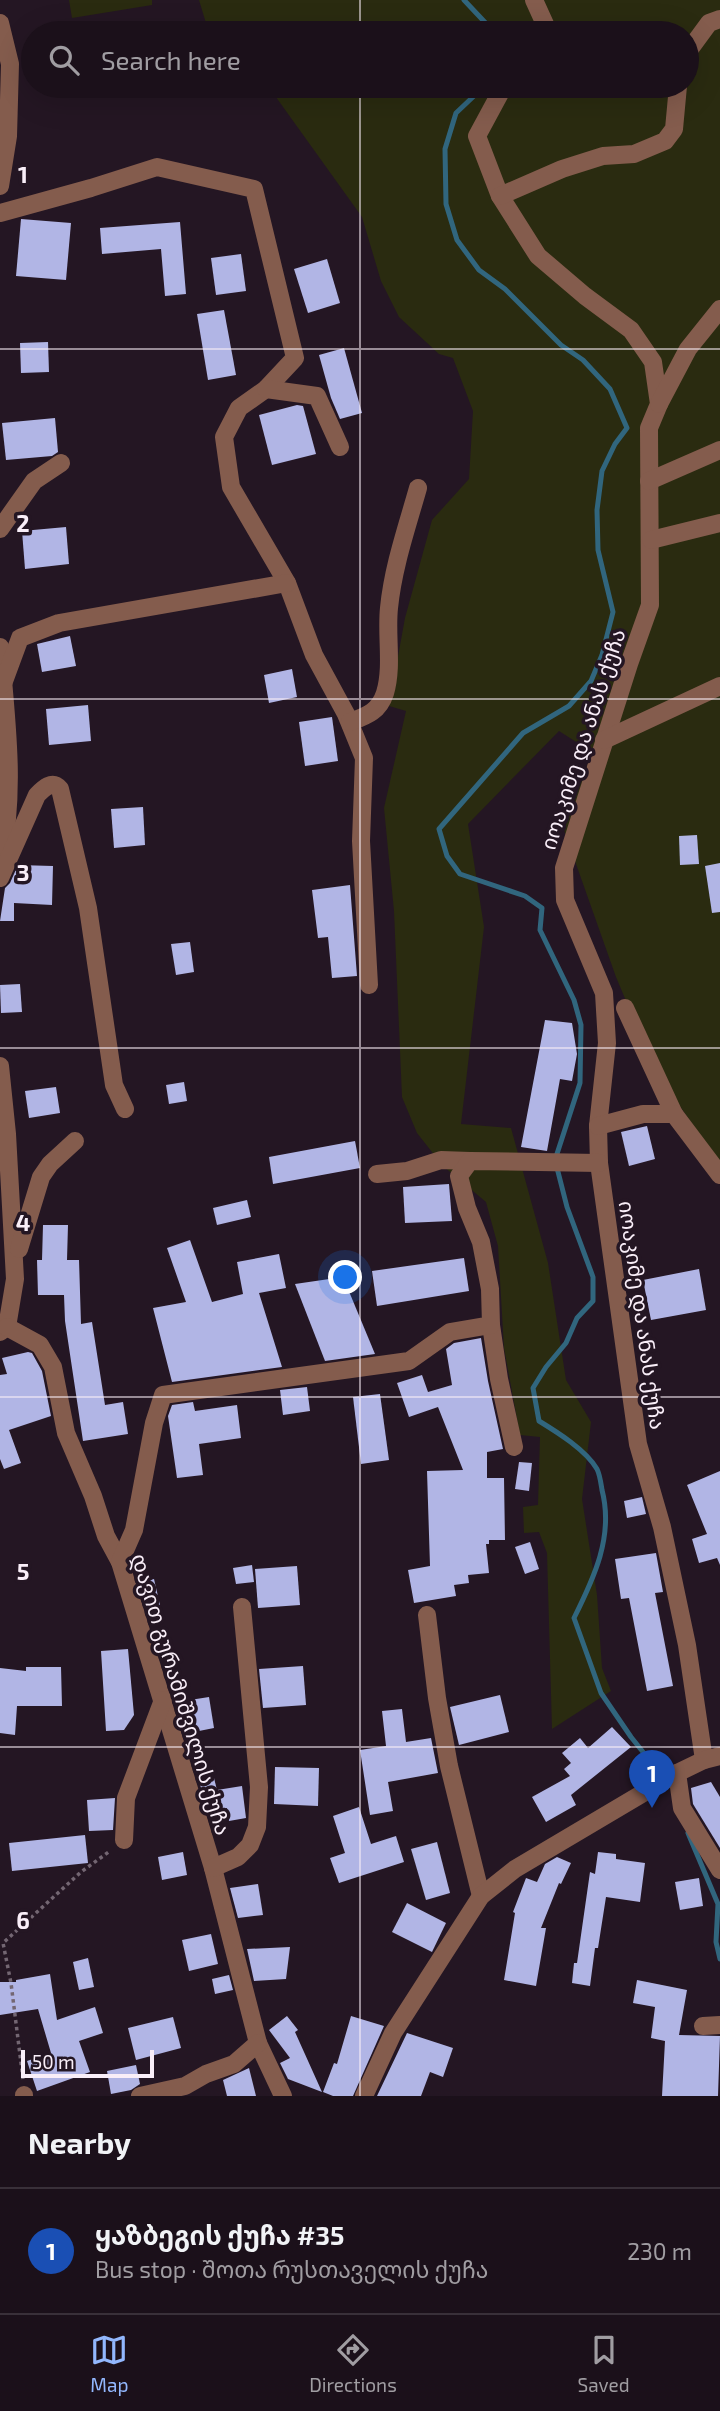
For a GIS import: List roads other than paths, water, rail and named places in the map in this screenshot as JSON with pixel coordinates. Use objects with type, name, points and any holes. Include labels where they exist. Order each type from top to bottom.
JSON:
[{"type":"street","points":[[534,0],[544,21]]},
{"type":"street","points":[[699,37],[709,23],[720,19]]},
{"type":"street","points":[[0,23],[10,64],[8,136],[0,186]]},
{"type":"street","name":"იოაკიმე და ანას ქუჩა","points":[[498,98],[477,136],[500,196],[538,256],[584,296],[631,330],[653,362],[659,404],[649,428],[650,605],[564,867],[565,900],[604,993],[607,1043],[598,1126],[599,1163],[638,1444],[662,1527],[712,1758]]},
{"type":"street","points":[[500,196],[562,169],[603,156],[634,154],[665,141],[674,129],[677,98]]},
{"type":"street","points":[[0,213],[157,167],[254,189],[295,358],[266,389],[239,408],[224,437],[231,487],[288,583],[314,655],[349,722],[364,758],[361,841],[369,985]]},
{"type":"street","points":[[659,404],[688,349],[720,309]]},
{"type":"street","points":[[266,389],[317,396],[340,447]]},
{"type":"street","points":[[649,481],[720,450]]},
{"type":"street","points":[[0,529],[34,481],[61,463]]},
{"type":"street","points":[[349,722],[377,709],[385,693],[388,611],[392,585],[418,488]]},
{"type":"street","points":[[651,540],[720,523]]},
{"type":"street","points":[[3,684],[20,639],[58,623],[288,583]]},
{"type":"street","points":[[0,647],[9,785],[6,835],[0,866]]},
{"type":"street","points":[[604,740],[720,686]]},
{"type":"street","points":[[0,878],[37,795],[51,784],[56,785],[60,789],[88,908],[114,1085],[125,1109]]},
{"type":"street","points":[[625,1008],[674,1114],[720,1175]]},
{"type":"street","points":[[0,1066],[15,1263],[15,1279],[3,1329]]},
{"type":"street","points":[[598,1126],[643,1114],[674,1114]]},
{"type":"street","points":[[15,1263],[41,1177],[50,1164],[75,1140]]},
{"type":"street","points":[[377,1174],[407,1171],[441,1160],[599,1163]]},
{"type":"street","points":[[470,1161],[458,1176],[481,1242],[490,1289],[491,1325],[514,1447]]},
{"type":"street","points":[[120,1562],[134,1530],[153,1423],[163,1395],[409,1361],[450,1332],[491,1325]]},
{"type":"street","name":"დავით გურამიშვილის ქუჩა","points":[[3,1329],[40,1345],[53,1367],[65,1433],[93,1496],[106,1536],[120,1562],[213,1868],[258,2043],[282,2096]]},
{"type":"street","points":[[213,1868],[238,1857],[250,1845],[257,1827],[258,1787],[242,1607]]},
{"type":"street","points":[[427,1615],[449,1766],[481,1896]]},
{"type":"street","points":[[124,1840],[127,1798],[163,1700]]},
{"type":"street","points":[[364,2096],[393,2033],[481,1896],[515,1868],[677,1773],[712,1758]]},
{"type":"street","points":[[677,1773],[682,1808],[720,1870]]},
{"type":"street","points":[[140,2096],[185,2086],[206,2074],[234,2064],[258,2043]]},
{"type":"waterway","points":[[464,0],[484,21]]},
{"type":"waterway","points":[[472,98],[456,113],[445,149],[446,204],[457,240],[479,270],[505,289],[561,345],[583,360],[610,389],[627,428],[615,444],[602,471],[597,510],[598,550],[613,612],[602,655],[591,681],[569,706],[523,733],[439,829],[447,856],[460,874],[525,896],[542,908],[540,930],[574,1000],[581,1025],[580,1083],[555,1160],[567,1207],[593,1277],[593,1301],[577,1318],[566,1343],[533,1388],[539,1421],[579,1448],[599,1474],[605,1507],[604,1540],[595,1572],[574,1618],[601,1693],[659,1772]]},
{"type":"waterway","points":[[688,1833],[718,1904],[716,1942],[720,1959]]},
{"type":"place","name":"ყაზბეგის ქუჩა #35","points":[[652,1808]]}]
